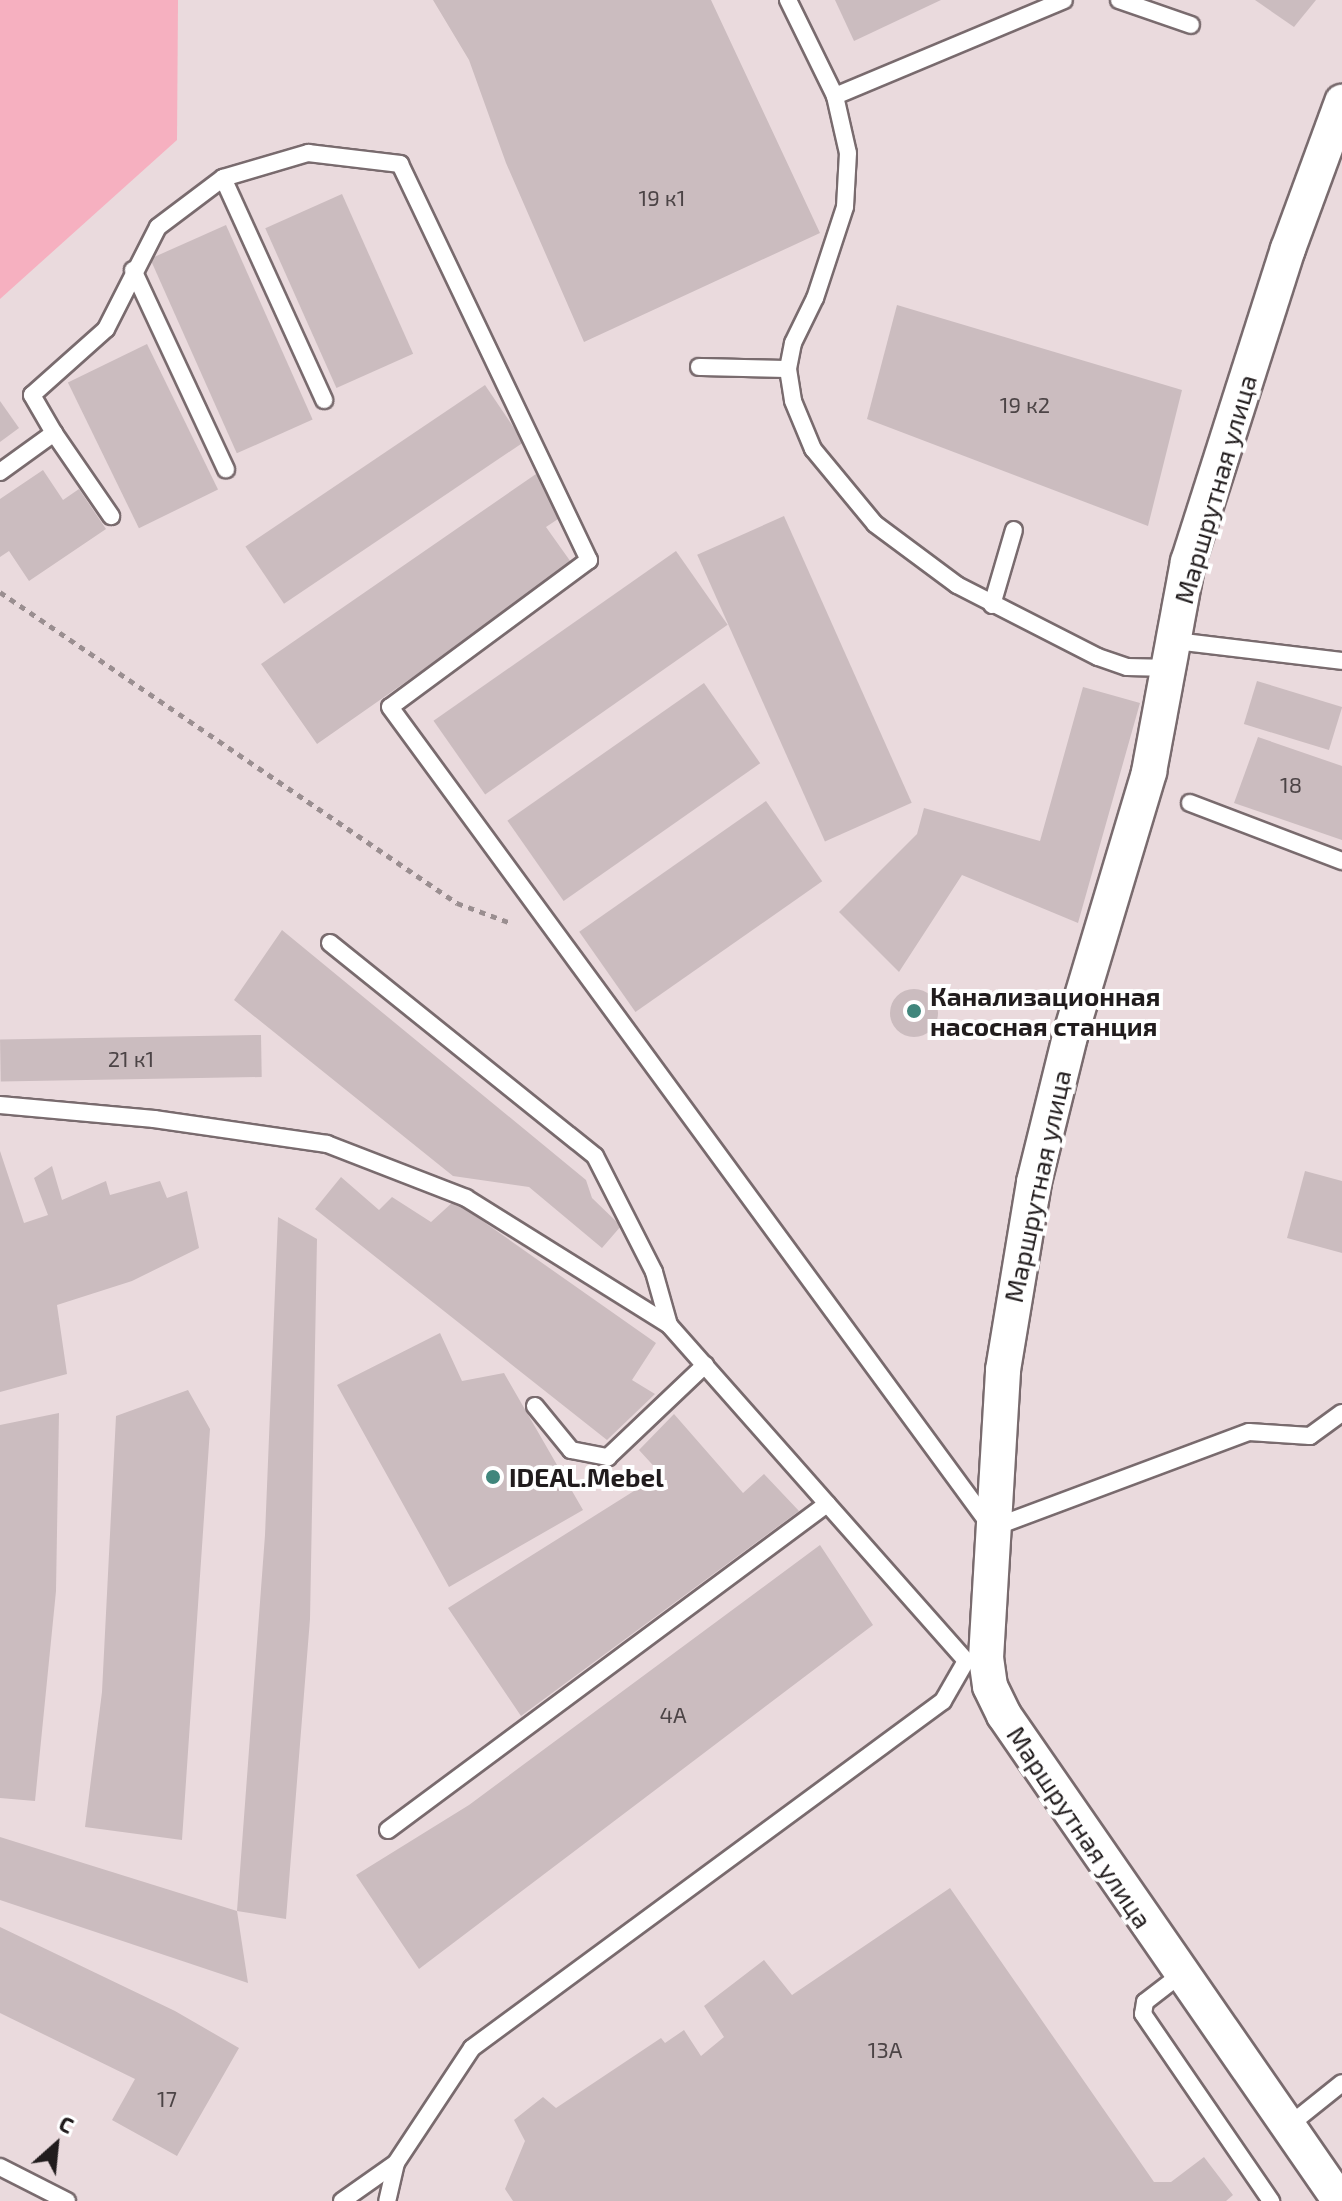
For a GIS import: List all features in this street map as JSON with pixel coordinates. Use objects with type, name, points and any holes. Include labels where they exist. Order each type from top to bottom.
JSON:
[{"type":"street","name":"Маршрутная улица","points":[[1340,2201],[1180,1975],[1004,1715],[976,1662],[992,1528],[1003,1370],[1022,1238],[1070,1036],[1149,772],[1188,562],[1288,249],[1342,102]]},
{"type":"lane","points":[[788,0],[835,96],[845,127],[848,191],[815,298],[793,343],[788,369],[793,401],[813,449],[851,499],[899,545],[992,605],[1112,662],[1173,655],[1342,661]]},
{"type":"lane","points":[[1119,0],[1191,25]]},
{"type":"lane","points":[[835,96],[1066,1]]},
{"type":"lane","points":[[111,516],[32,395],[106,329],[133,270],[158,227],[223,178],[308,153],[400,164],[589,560],[390,707],[992,1528],[1249,1432],[1310,1436],[1342,1413]]},
{"type":"lane","points":[[223,178],[324,400]]},
{"type":"lane","points":[[133,270],[226,469]]},
{"type":"lane","points":[[699,367],[788,369]]},
{"type":"lane","points":[[0,472],[54,433]]},
{"type":"lane","points":[[992,605],[1014,530]]},
{"type":"lane","points":[[1190,803],[1342,861]]},
{"type":"lane","points":[[330,943],[595,1156],[654,1272],[669,1325]]},
{"type":"lane","points":[[0,1105],[198,1124],[327,1144],[466,1198],[669,1325],[827,1504],[976,1662],[943,1701],[472,2048],[396,2163],[387,2201]]},
{"type":"lane","points":[[535,1406],[571,1450],[608,1457],[705,1365]]},
{"type":"lane","points":[[388,1830],[827,1504]]},
{"type":"lane","points":[[1180,1975],[1145,2002],[1143,2014],[1271,2201]]},
{"type":"lane","points":[[1287,2127],[1342,2083]]},
{"type":"lane","points":[[342,2201],[396,2163]]},
{"type":"lane","points":[[0,2167],[67,2201]]},
{"type":"path","points":[[0,592],[457,903]]},
{"type":"shaded area","points":[[0,0],[178,0],[177,140],[0,299]]},
{"type":"building","points":[[433,0],[711,0],[820,233],[584,342],[506,163],[469,60]]},
{"type":"building","points":[[835,0],[941,0],[854,41]]},
{"type":"building","points":[[1255,0],[1316,0],[1294,27]]},
{"type":"building","points":[[342,194],[413,354],[336,388],[265,228]]},
{"type":"building","points":[[226,225],[313,420],[237,453],[150,259]]},
{"type":"building","points":[[897,305],[1182,390],[1148,526],[867,419]]},
{"type":"building","points":[[147,344],[218,490],[139,528],[68,383]]},
{"type":"building","points":[[485,385],[524,442],[284,604],[245,547]]},
{"type":"building","points":[[0,401],[19,428],[0,442]]},
{"type":"building","points":[[43,470],[63,500],[79,489],[106,529],[29,581],[9,551],[0,557],[0,499]]},
{"type":"building","points":[[536,474],[564,515],[546,527],[573,565],[317,744],[261,664]]},
{"type":"building","points":[[784,516],[912,803],[825,841],[697,555]]},
{"type":"building","points":[[676,551],[728,625],[485,795],[434,721]]},
{"type":"building","points":[[1257,681],[1342,707],[1329,750],[1244,724]]},
{"type":"building","points":[[704,683],[760,763],[564,901],[507,821]]},
{"type":"building","points":[[1083,687],[1140,703],[1078,923],[962,875],[899,972],[839,912],[917,834],[924,808],[1040,841]]},
{"type":"building","points":[[1258,737],[1342,766],[1342,840],[1234,803]]},
{"type":"building","points":[[766,801],[822,881],[635,1012],[579,932]]},
{"type":"building","points":[[282,930],[586,1180],[592,1198],[621,1226],[602,1248],[529,1187],[453,1176],[234,1000]]},
{"type":"building","name":"Канализационная насосная станция","points":[[914,989],[923,990],[931,996],[937,1004],[937,1022],[931,1030],[923,1036],[914,1037],[905,1036],[897,1030],[891,1022],[890,1013],[891,1004],[897,996],[905,990]]},
{"type":"building","points":[[261,1035],[262,1077],[1,1082],[0,1040]]},
{"type":"building","points":[[0,1151],[24,1223],[48,1215],[34,1178],[52,1166],[62,1200],[106,1181],[110,1195],[160,1181],[167,1198],[187,1191],[199,1248],[132,1281],[57,1305],[67,1374],[0,1392]]},
{"type":"building","points":[[1305,1171],[1342,1181],[1342,1253],[1287,1238]]},
{"type":"building","points":[[341,1177],[379,1210],[392,1197],[431,1222],[454,1201],[656,1343],[632,1380],[655,1394],[607,1440],[315,1209]]},
{"type":"building","points":[[278,1217],[317,1239],[310,1619],[286,1919],[237,1911],[265,1535]]},
{"type":"building","points":[[440,1333],[462,1381],[504,1373],[583,1510],[449,1587],[337,1385]]},
{"type":"building","points":[[188,1390],[210,1429],[182,1840],[85,1827],[102,1692],[116,1416]]},
{"type":"building","points":[[59,1413],[56,1591],[35,1801],[0,1798],[0,1425]]},
{"type":"building","points":[[674,1414],[743,1493],[764,1474],[799,1511],[521,1716],[448,1608],[661,1474],[639,1450]]},
{"type":"building","points":[[820,1545],[873,1625],[419,1969],[356,1875],[469,1805]]},
{"type":"building","points":[[0,1837],[237,1911],[248,1983],[0,1900]]},
{"type":"building","points":[[950,1888],[1154,2182],[1171,2182],[1204,2157],[1233,2195],[1226,2201],[513,2201],[505,2189],[525,2141],[514,2120],[543,2097],[556,2108],[661,2038],[665,2043],[684,2030],[701,2056],[724,2037],[704,2006],[764,1960],[792,1995]]},
{"type":"building","points":[[0,1927],[175,2011],[239,2048],[177,2156],[112,2120],[135,2079],[0,2013]]},
{"type":"place","name":"Канализационная насосная станция","points":[[914,1011]]},
{"type":"place","name":"IDEAL.Mebel","points":[[493,1477]]}]
